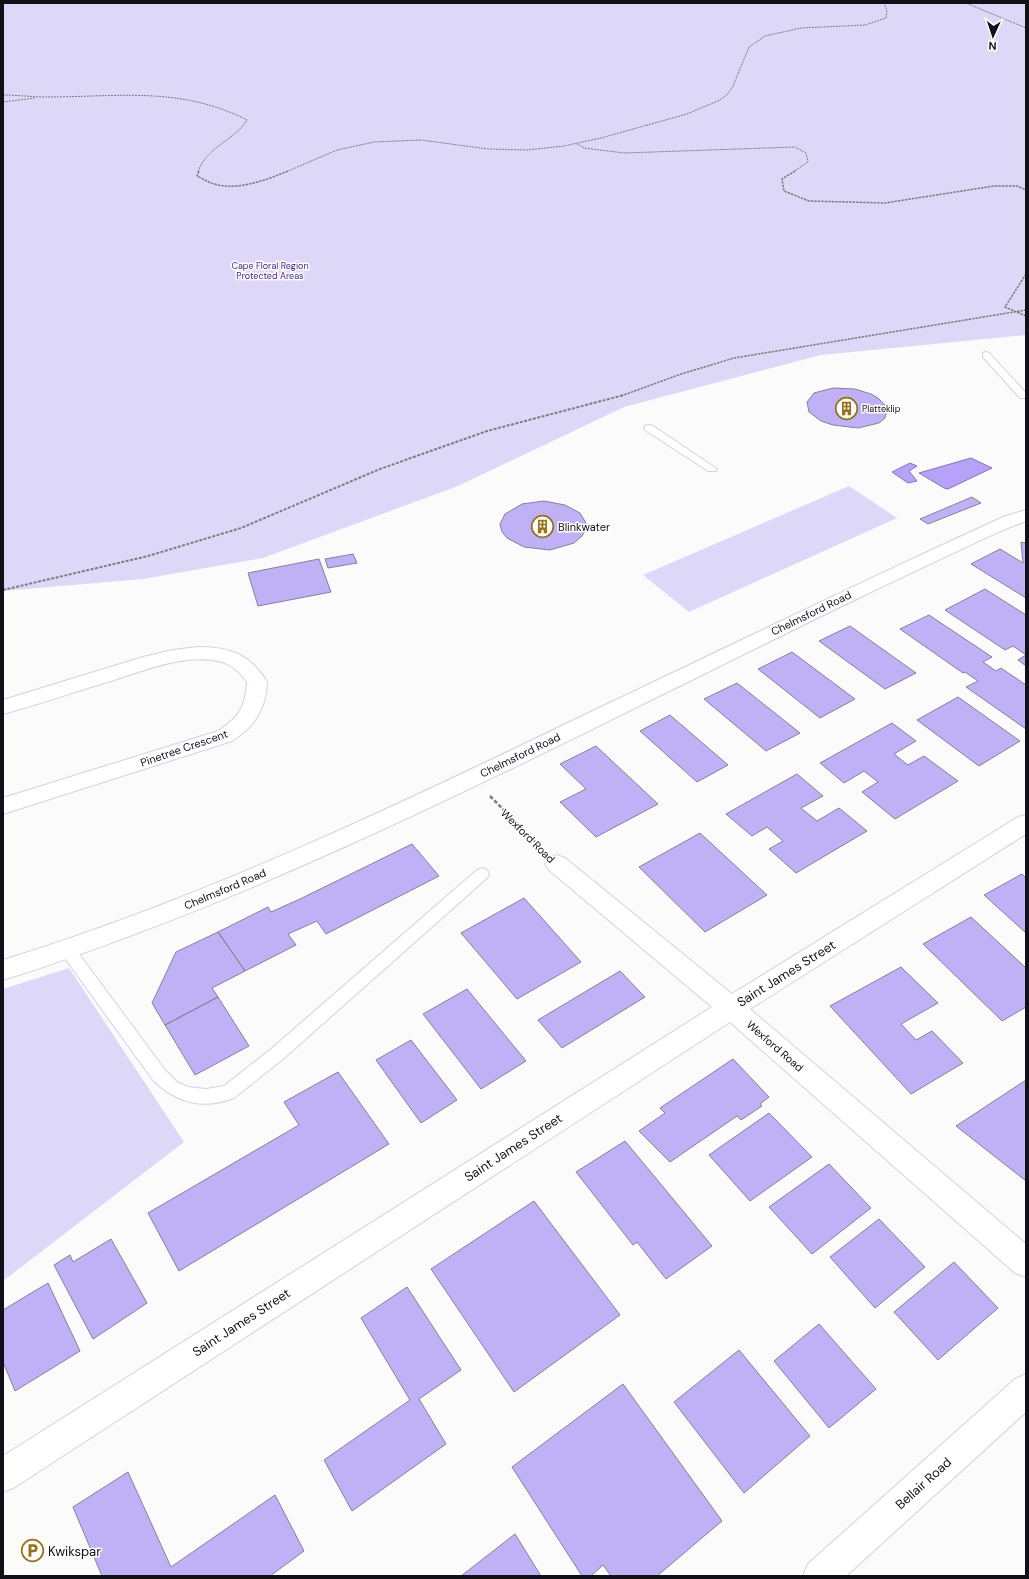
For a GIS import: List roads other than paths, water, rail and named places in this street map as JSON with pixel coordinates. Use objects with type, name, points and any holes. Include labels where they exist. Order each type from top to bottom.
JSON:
[{"type":"street","name":"Chelmsford Road","points":[[3,970],[67,950],[208,897],[472,779],[863,588],[1009,521],[1026,515]]},
{"type":"street","name":"Pinetree Crescent","points":[[3,707],[150,662],[193,654],[216,654],[232,658],[244,666],[257,682],[256,702],[248,717],[238,728],[225,736],[3,806]]},
{"type":"street","name":"Saint James Street","points":[[3,1475],[731,1008],[1026,824]]},
{"type":"street","name":"Wexford Road","points":[[557,864],[731,1008],[1026,1263]]},
{"type":"street","name":"Bellair Road","points":[[820,1576],[1026,1390]]},
{"type":"lane","points":[[986,355],[1023,396]]},
{"type":"lane","points":[[649,428],[712,469]]},
{"type":"lane","points":[[67,950],[159,1075],[171,1086],[187,1094],[206,1096],[228,1093],[276,1054],[482,874]]},
{"type":"place","name":"Platteklip","points":[[847,409]]},
{"type":"place","name":"Blinkwater","points":[[543,527]]},
{"type":"place","name":"Kwikspar","points":[[33,1551]]},
{"type":"park label","name":"Cape Floral Region Protected Areas","points":[[270,272]]}]
